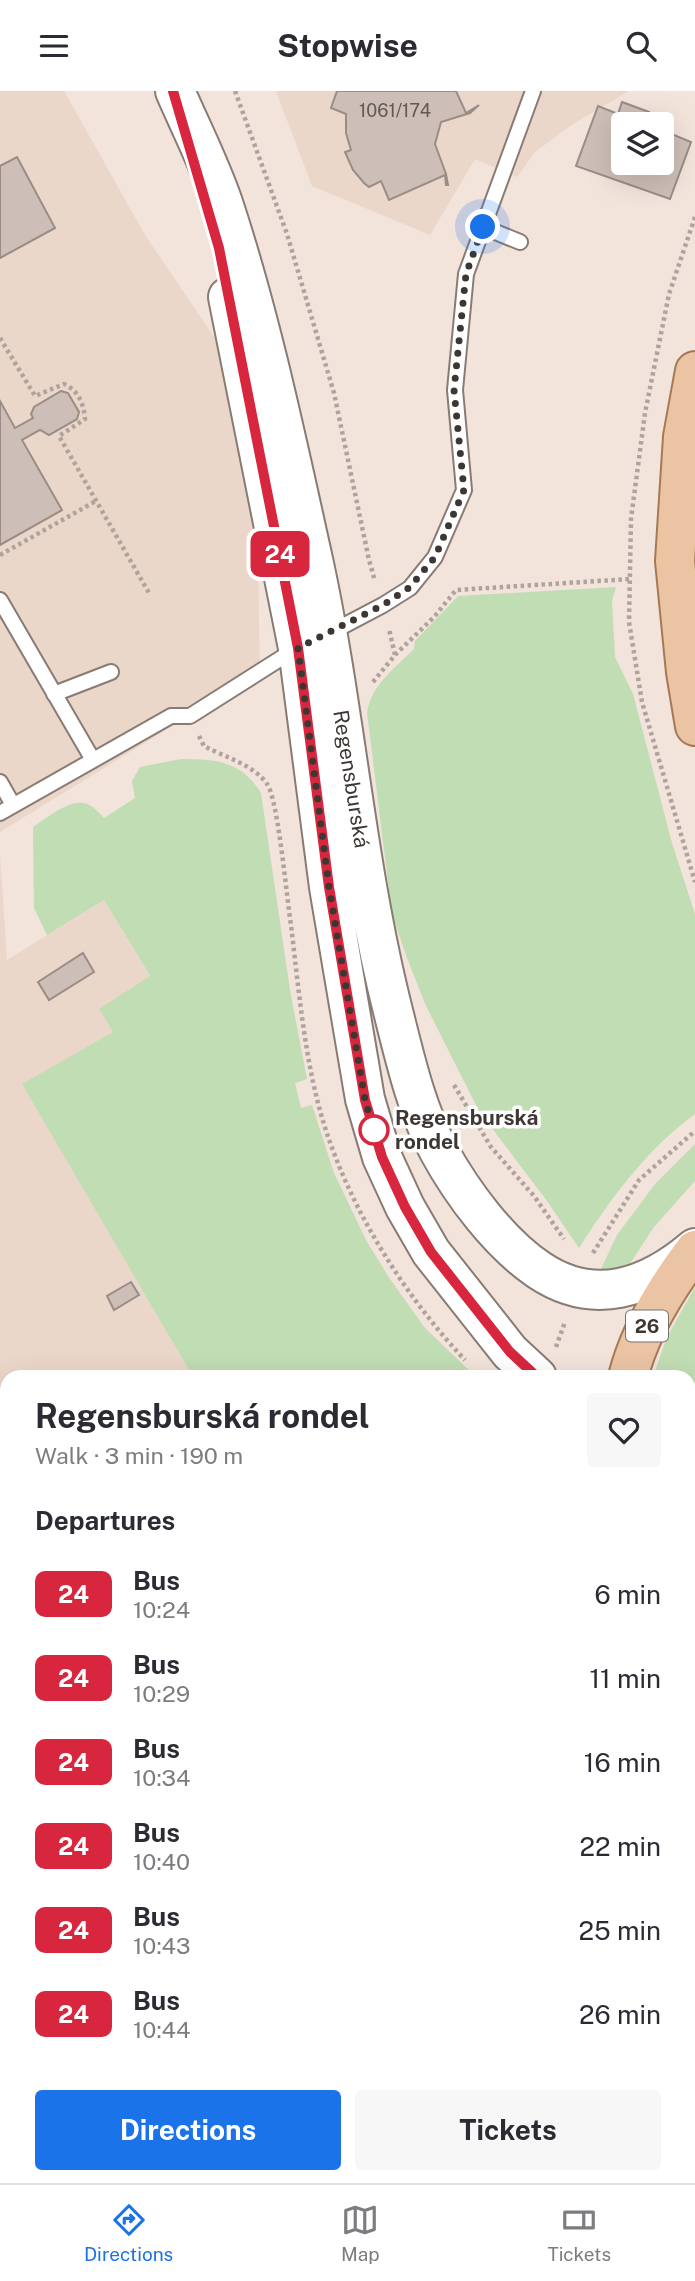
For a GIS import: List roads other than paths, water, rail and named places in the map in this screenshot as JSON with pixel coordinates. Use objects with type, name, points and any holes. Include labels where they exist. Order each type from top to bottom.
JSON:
[{"type":"main road","name":"Regensburská","points":[[174,91],[219,248],[314,641],[379,957],[410,1076],[437,1149],[471,1202],[523,1260],[559,1284],[580,1277],[594,1291],[641,1282],[671,1269],[695,1249]]},
{"type":"main road","points":[[695,371],[683,437],[675,561],[686,671],[695,726]]},
{"type":"main road","name":"Regensburská","points":[[314,641],[329,887],[365,1100],[382,1157],[405,1207],[431,1252],[510,1352],[546,1364]]},
{"type":"main road","name":"26","points":[[630,1370],[647,1326],[673,1278],[695,1249]]},
{"type":"lane","points":[[0,782],[7,809],[171,716],[190,716],[314,641],[383,605],[410,587],[435,557],[464,490],[454,390],[466,274],[533,91]]},
{"type":"lane","points":[[483,227],[520,242]]},
{"type":"lane","points":[[0,600],[93,760]]},
{"type":"lane","points":[[54,694],[111,672]]},
{"type":"place","name":"Regensburská rondel","points":[[374,1130]]}]
